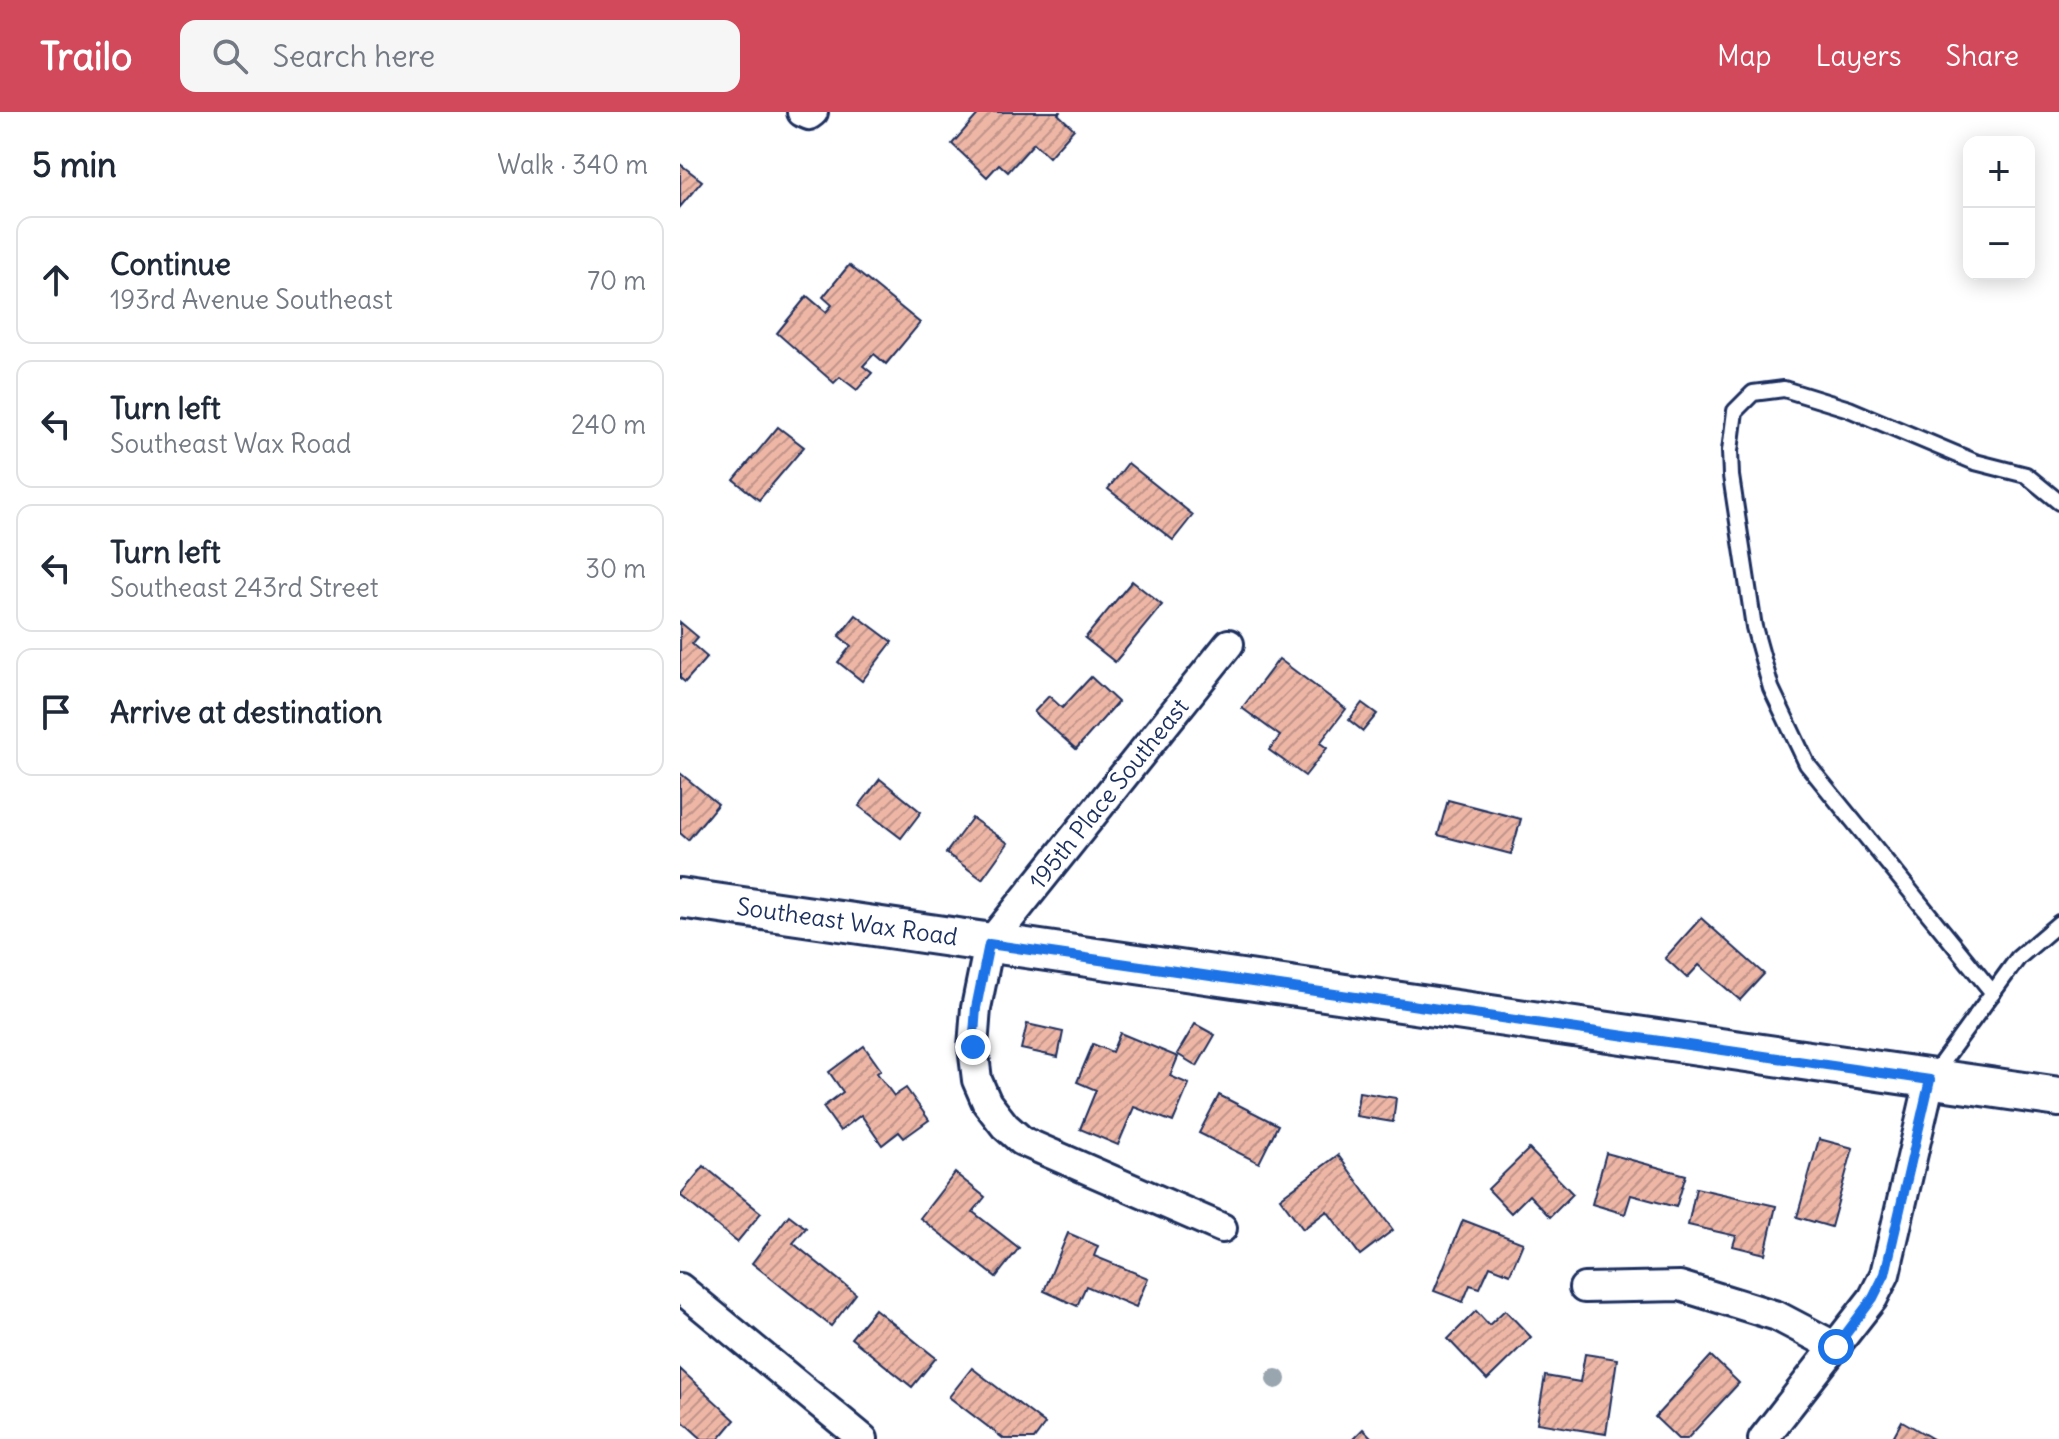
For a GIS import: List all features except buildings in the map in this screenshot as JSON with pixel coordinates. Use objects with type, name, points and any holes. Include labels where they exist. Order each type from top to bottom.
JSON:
[{"type":"street","points":[[802,112],[809,115],[813,112]]},
{"type":"street","name":"195th Place Southeast","points":[[989,944],[1229,644]]},
{"type":"street","name":"Southeast Wax Road","points":[[681,899],[2059,1097]]},
{"type":"street","points":[[989,944],[976,1008],[973,1047],[977,1080],[987,1103],[1005,1126],[1038,1150],[1222,1228]]},
{"type":"street","points":[[1763,1439],[1873,1298],[1885,1274],[1930,1080]]},
{"type":"street","points":[[1584,1288],[1680,1286],[1777,1316],[1836,1347]]},
{"type":"street","points":[[680,1288],[863,1439]]},
{"type":"lane","points":[[1993,993],[1807,764],[1771,688],[1754,627],[1731,476],[1730,451],[1735,411],[1753,393],[1784,389],[1849,409],[1975,462],[2026,475],[2059,502]]},
{"type":"lane","points":[[1930,1080],[2018,958],[2059,923]]},
{"type":"route","points":[[973,1047],[976,1008],[989,944],[1930,1080],[1885,1274],[1873,1298],[1836,1347]]}]
